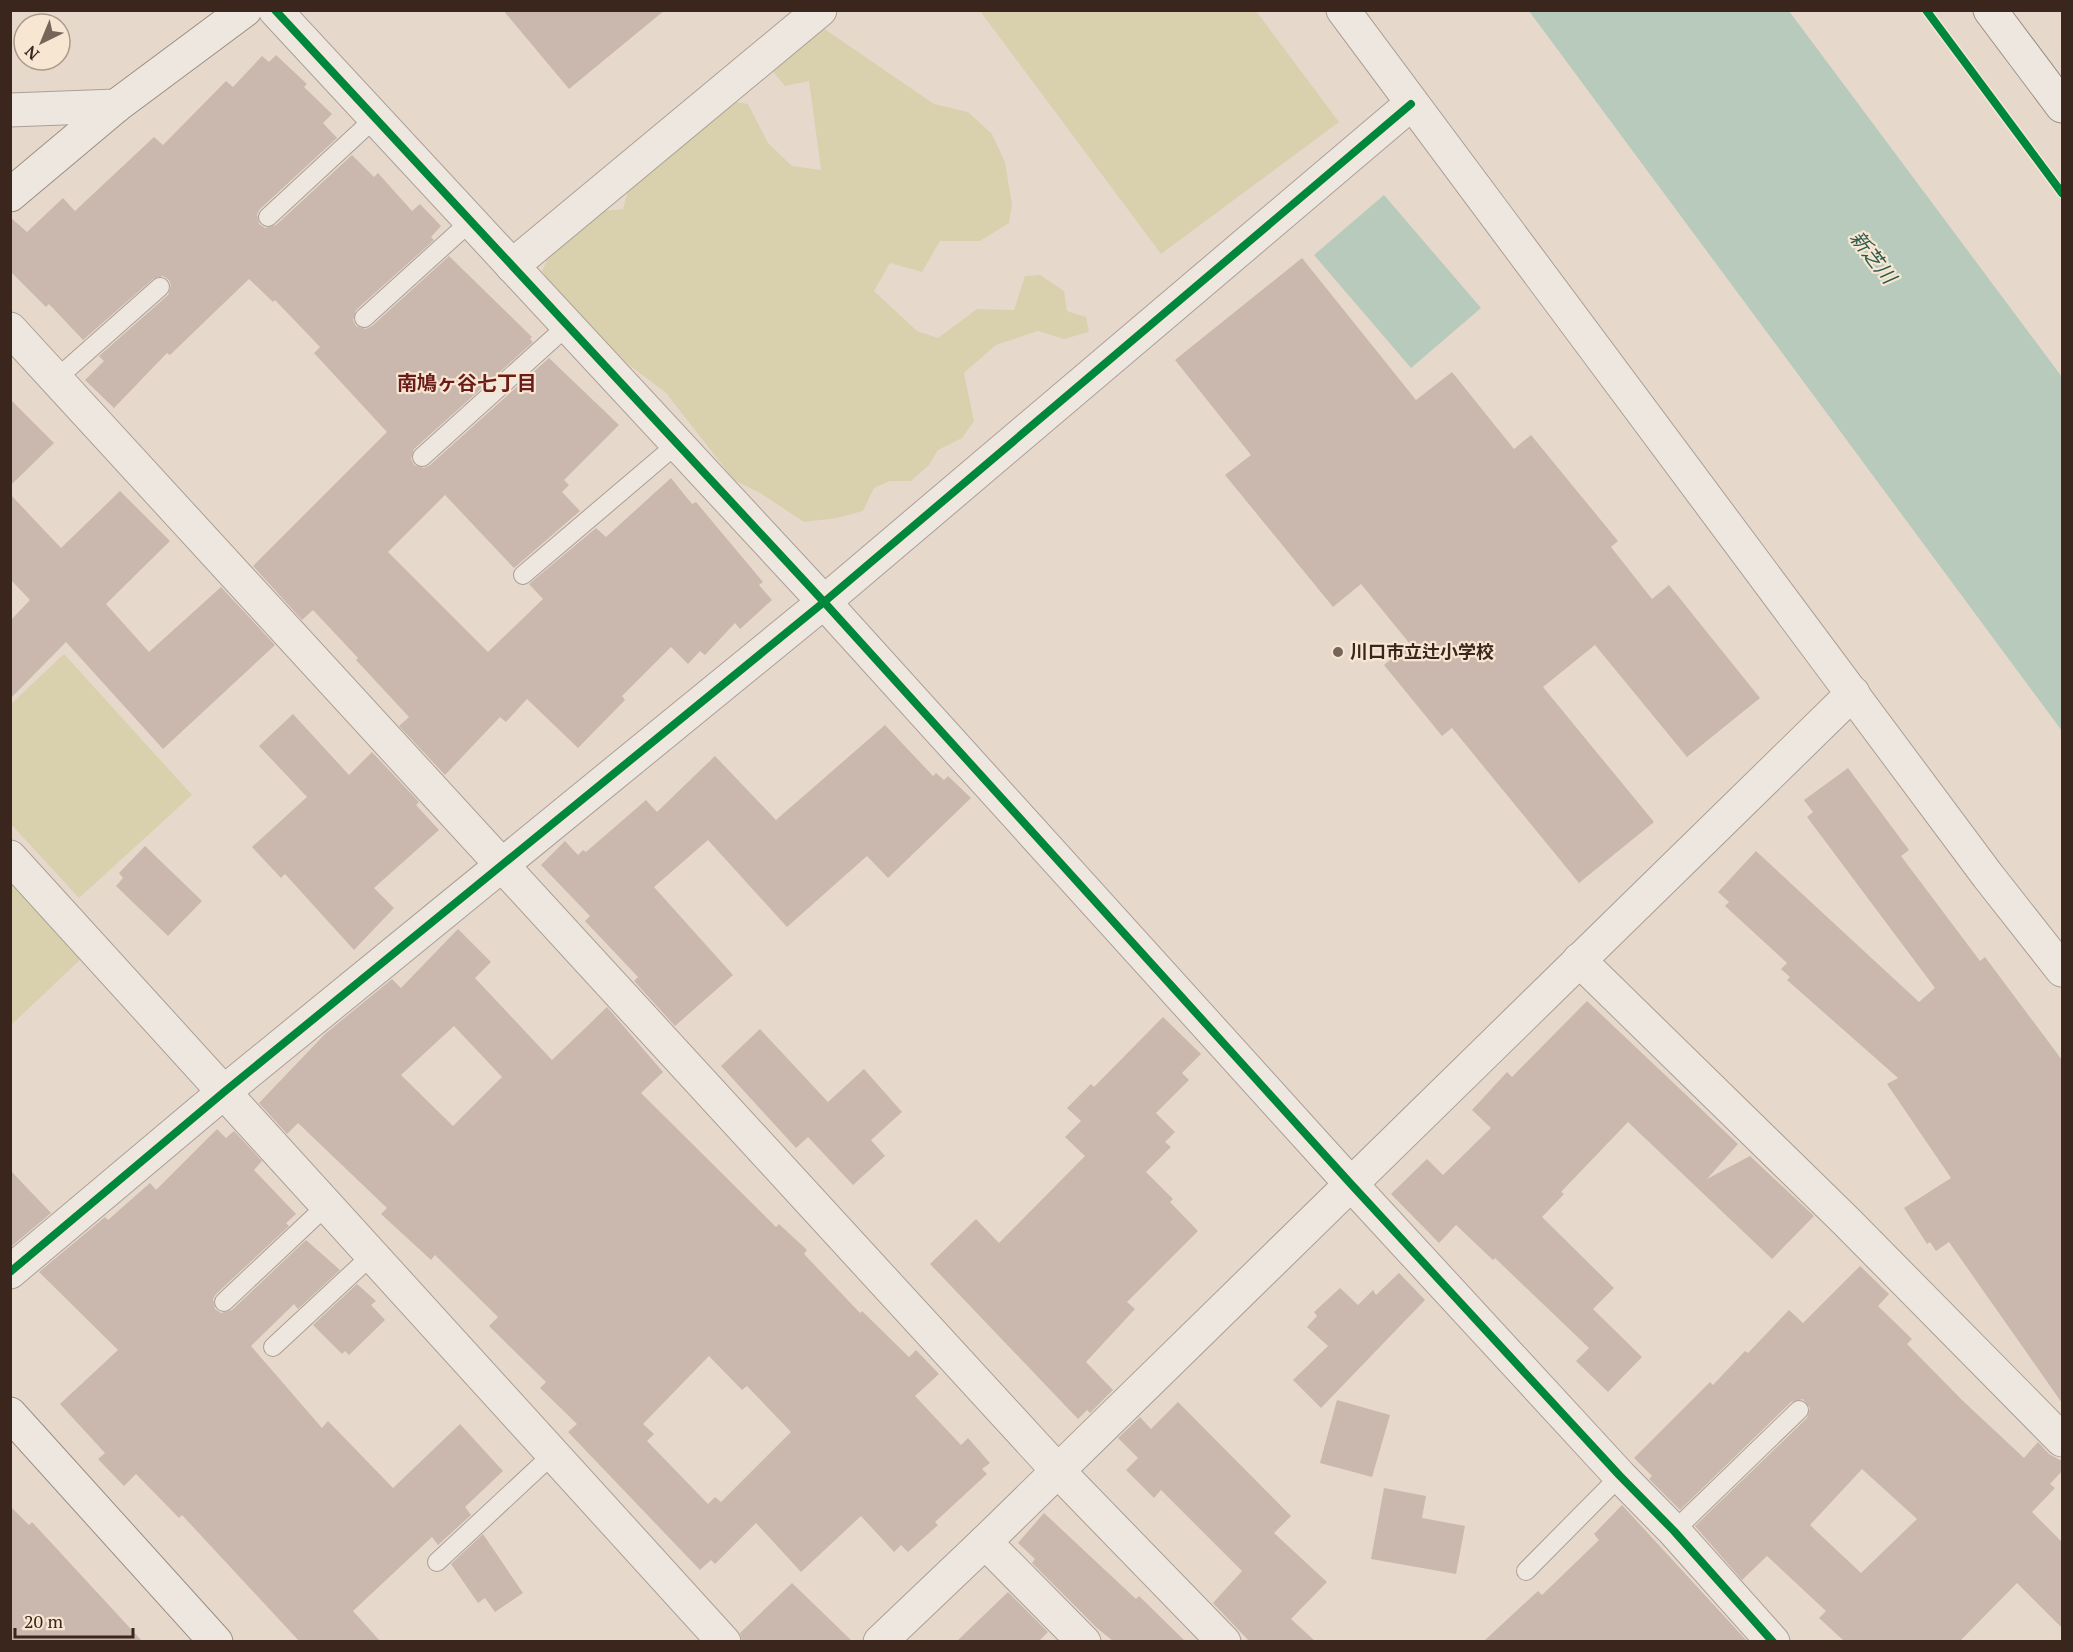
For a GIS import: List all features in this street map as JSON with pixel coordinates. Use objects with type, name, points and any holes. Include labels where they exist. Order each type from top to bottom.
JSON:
[{"type":"street","points":[[10,195],[116,106],[246,10]]},
{"type":"street","points":[[275,10],[824,602],[1350,1183],[1773,1641]]},
{"type":"street","points":[[512,266],[820,10]]},
{"type":"street","points":[[1343,10],[1988,876],[2062,970]]},
{"type":"street","points":[[1990,10],[2062,106]]},
{"type":"street","points":[[10,1272],[501,864],[824,602],[1411,104]]},
{"type":"street","points":[[10,110],[116,106]]},
{"type":"street","points":[[10,329],[1058,1471],[1224,1641]]},
{"type":"street","points":[[880,1641],[1058,1471],[1853,693]]},
{"type":"street","points":[[10,857],[552,1455],[724,1641]]},
{"type":"street","points":[[1579,960],[1847,1222],[2062,1440]]},
{"type":"street","points":[[10,1414],[216,1641]]},
{"type":"street","points":[[985,1542],[1084,1641]]},
{"type":"lane","points":[[268,217],[375,118]]},
{"type":"lane","points":[[364,318],[471,221]]},
{"type":"lane","points":[[56,379],[160,287]]},
{"type":"lane","points":[[422,457],[567,326]]},
{"type":"lane","points":[[523,575],[677,444]]},
{"type":"lane","points":[[224,1302],[326,1206]]},
{"type":"lane","points":[[273,1347],[372,1255]]},
{"type":"lane","points":[[1674,1532],[1799,1410]]},
{"type":"lane","points":[[437,1562],[552,1455]]},
{"type":"lane","points":[[1526,1571],[1620,1476]]},
{"type":"shaded area","points":[[980,11],[1256,11],[1339,122],[1161,254]]},
{"type":"shaded area","points":[[823,28],[934,104],[968,112],[992,134],[1005,162],[1012,205],[1009,223],[980,241],[940,241],[922,272],[890,263],[874,291],[917,331],[938,338],[977,309],[1014,310],[1025,276],[1040,275],[1064,291],[1067,311],[1086,317],[1089,332],[1064,339],[1038,331],[996,345],[964,373],[974,421],[962,438],[938,450],[929,465],[911,481],[890,481],[874,488],[863,511],[837,518],[804,522],[760,493],[734,480],[666,393],[628,364],[592,329],[557,293],[542,271],[554,245],[602,211],[623,209],[630,183],[662,164],[676,145],[730,101],[748,104],[768,143],[792,166],[821,170],[809,81],[785,86],[769,67]]},
{"type":"shaded area","points":[[64,654],[192,795],[79,898],[11,824],[11,704]]},
{"type":"shaded area","points":[[11,883],[81,959],[11,1025]]},
{"type":"water","name":"新芝川","points":[[1529,11],[1789,11],[2062,377],[2062,731]]},
{"type":"water","points":[[1384,195],[1481,308],[1411,368],[1314,255]]},
{"type":"building","points":[[503,10],[665,10],[569,89]]},
{"type":"building","points":[[276,55],[307,84],[304,87],[332,114],[323,123],[337,138],[260,209],[257,214],[259,224],[265,228],[276,225],[352,155],[374,177],[378,173],[412,211],[420,204],[441,226],[431,237],[434,240],[356,310],[353,320],[356,326],[366,329],[372,326],[449,256],[532,337],[530,339],[533,342],[414,449],[411,459],[414,465],[424,468],[430,465],[549,358],[619,425],[564,480],[569,485],[562,492],[580,511],[514,568],[445,495],[388,552],[488,652],[543,599],[529,584],[596,528],[606,537],[671,478],[692,504],[696,502],[763,582],[759,585],[772,600],[740,629],[735,623],[705,655],[700,651],[688,664],[671,647],[622,696],[625,700],[578,748],[527,699],[506,722],[500,717],[445,775],[399,726],[409,717],[356,660],[358,658],[313,610],[302,620],[253,566],[387,432],[314,353],[320,347],[275,300],[273,302],[249,279],[170,355],[167,353],[114,408],[85,380],[104,361],[99,356],[168,295],[171,285],[169,280],[163,276],[153,279],[83,340],[49,304],[46,307],[10,271],[10,217],[27,232],[63,198],[75,211],[154,137],[163,145],[226,81],[233,87],[262,56],[269,62]]},
{"type":"building","points":[[1302,258],[1416,400],[1452,372],[1514,449],[1531,435],[1618,541],[1611,547],[1652,599],[1669,585],[1760,698],[1687,757],[1595,645],[1543,687],[1654,822],[1579,883],[1452,728],[1442,736],[1384,665],[1410,644],[1361,584],[1333,607],[1225,475],[1251,455],[1175,360]]},
{"type":"building","points":[[10,399],[54,443],[10,486]]},
{"type":"building","points":[[120,491],[170,541],[106,604],[149,652],[221,587],[275,645],[163,749],[66,642],[10,699],[10,621],[30,600],[10,579],[10,494],[61,548]]},
{"type":"building","points":[[293,714],[349,775],[372,752],[419,802],[416,805],[439,830],[374,888],[394,908],[354,950],[285,874],[281,878],[252,847],[307,797],[259,746]]},
{"type":"building","points":[[885,725],[933,776],[936,773],[944,780],[948,776],[971,798],[888,878],[867,856],[787,927],[708,840],[654,887],[733,975],[675,1026],[634,981],[638,977],[585,921],[590,916],[541,865],[565,841],[578,855],[583,850],[586,852],[646,800],[657,812],[715,756],[776,820]]},
{"type":"building","points":[[1848,768],[1909,850],[1901,856],[1980,961],[1985,957],[2062,1060],[2062,1403],[1949,1242],[1936,1251],[1930,1242],[1927,1244],[1904,1208],[1951,1178],[1887,1084],[1898,1078],[1787,980],[1790,977],[1781,969],[1787,963],[1725,906],[1729,902],[1718,892],[1756,851],[1919,1002],[1935,988],[1807,817],[1813,812],[1804,800]]},
{"type":"building","points":[[145,846],[202,901],[168,936],[116,886],[123,878],[119,873]]},
{"type":"building","points":[[458,929],[491,962],[475,978],[552,1060],[607,1007],[663,1072],[641,1093],[776,1227],[779,1224],[807,1250],[804,1254],[860,1313],[862,1311],[909,1357],[916,1350],[939,1374],[915,1396],[961,1445],[968,1438],[990,1463],[982,1469],[987,1474],[935,1522],[938,1525],[908,1552],[901,1545],[894,1552],[861,1516],[801,1572],[756,1523],[715,1564],[711,1560],[700,1570],[568,1432],[577,1424],[540,1388],[546,1382],[489,1326],[498,1317],[435,1255],[431,1260],[381,1214],[387,1208],[298,1123],[287,1134],[259,1103],[325,1034],[392,979],[401,988]],"holes":[[[454,1026],[502,1077],[453,1126],[401,1075]],[[709,1356],[742,1390],[747,1386],[791,1432],[721,1502],[715,1497],[708,1504],[647,1441],[654,1434],[643,1424]]]},
{"type":"building","points":[[1587,1001],[1738,1144],[1707,1179],[1750,1156],[1814,1216],[1772,1259],[1628,1122],[1561,1192],[1564,1194],[1542,1217],[1614,1288],[1593,1309],[1642,1357],[1608,1392],[1576,1361],[1589,1348],[1495,1258],[1493,1260],[1456,1225],[1439,1243],[1391,1194],[1427,1159],[1443,1175],[1491,1128],[1472,1110],[1507,1072],[1512,1077]]},
{"type":"building","points":[[1163,1017],[1201,1054],[1182,1073],[1189,1080],[1156,1113],[1175,1132],[1165,1142],[1171,1147],[1146,1172],[1173,1199],[1170,1202],[1198,1231],[1127,1302],[1135,1309],[1086,1362],[1113,1390],[1090,1413],[1087,1410],[1078,1419],[930,1264],[976,1219],[999,1243],[1085,1156],[1065,1137],[1081,1121],[1067,1108],[1091,1084],[1094,1087]]},
{"type":"building","points":[[760,1029],[828,1102],[864,1069],[902,1112],[871,1140],[885,1156],[853,1185],[808,1137],[796,1148],[721,1066]]},
{"type":"building","points":[[217,1129],[226,1138],[234,1131],[262,1161],[254,1170],[296,1214],[286,1223],[289,1226],[216,1294],[213,1299],[215,1309],[221,1313],[232,1310],[306,1240],[340,1270],[298,1309],[294,1304],[251,1346],[322,1428],[328,1421],[393,1488],[460,1424],[503,1471],[465,1507],[471,1515],[438,1545],[432,1537],[353,1611],[380,1641],[299,1641],[182,1515],[179,1518],[136,1474],[124,1486],[98,1459],[105,1453],[60,1404],[118,1350],[39,1272],[105,1217],[108,1220],[150,1183],[156,1190]]},
{"type":"building","points":[[10,1170],[51,1213],[12,1246],[10,1244]]},
{"type":"building","points":[[1860,1266],[1889,1294],[1878,1306],[1912,1339],[1907,1344],[1962,1400],[2024,1458],[2038,1442],[2049,1454],[2062,1461],[2062,1471],[2050,1484],[2055,1488],[2032,1512],[2062,1542],[2062,1628],[2017,1583],[1960,1641],[1844,1641],[1819,1618],[1826,1611],[1767,1556],[1742,1580],[1695,1526],[1807,1418],[1810,1408],[1803,1399],[1791,1402],[1680,1510],[1649,1479],[1652,1476],[1634,1458],[1710,1382],[1713,1385],[1745,1351],[1748,1353],[1789,1310],[1803,1323]],"holes":[[[1862,1469],[1917,1519],[1861,1573],[1810,1525]]]},
{"type":"building","points":[[1399,1273],[1425,1300],[1321,1408],[1293,1380],[1328,1346],[1307,1327],[1317,1316],[1314,1312],[1340,1288],[1358,1305],[1373,1290],[1376,1295]]},
{"type":"building","points":[[357,1284],[376,1301],[371,1305],[385,1320],[349,1355],[345,1351],[342,1354],[313,1325]]},
{"type":"building","points":[[1337,1400],[1390,1415],[1372,1477],[1320,1463]]},
{"type":"building","points":[[1178,1402],[1291,1516],[1274,1533],[1327,1582],[1291,1619],[1315,1641],[1249,1641],[1213,1603],[1242,1571],[1161,1490],[1154,1498],[1126,1470],[1138,1458],[1118,1438],[1140,1417],[1151,1429]]},
{"type":"building","points":[[1384,1488],[1426,1496],[1422,1518],[1465,1526],[1456,1574],[1371,1559]]},
{"type":"building","points":[[1622,1505],[1747,1641],[1484,1641],[1538,1591],[1542,1595],[1599,1540],[1594,1534]]},
{"type":"building","points":[[10,1506],[29,1525],[32,1522],[142,1641],[10,1641]]},
{"type":"building","points":[[1044,1513],[1136,1599],[1139,1596],[1185,1641],[1113,1641],[1097,1628],[1032,1563],[1035,1559],[1018,1543]]},
{"type":"building","points":[[483,1534],[523,1593],[495,1612],[485,1598],[478,1603],[451,1564]]},
{"type":"building","points":[[792,1583],[852,1641],[742,1641],[740,1633]]},
{"type":"building","points":[[1008,1592],[1048,1632],[1039,1641],[957,1641]]},
{"type":"cycle path","points":[[275,10],[824,602],[1350,1183],[1620,1476],[1674,1531],[1773,1642]]},
{"type":"cycle path","points":[[1926,10],[2062,193]]},
{"type":"cycle path","points":[[10,1272],[224,1092],[824,602],[1411,104]]},
{"type":"place","name":"川口市立辻小学校","points":[[1338,652]]},
{"type":"district","name":"南鳩ヶ谷七丁目","points":[[467,383]]}]
